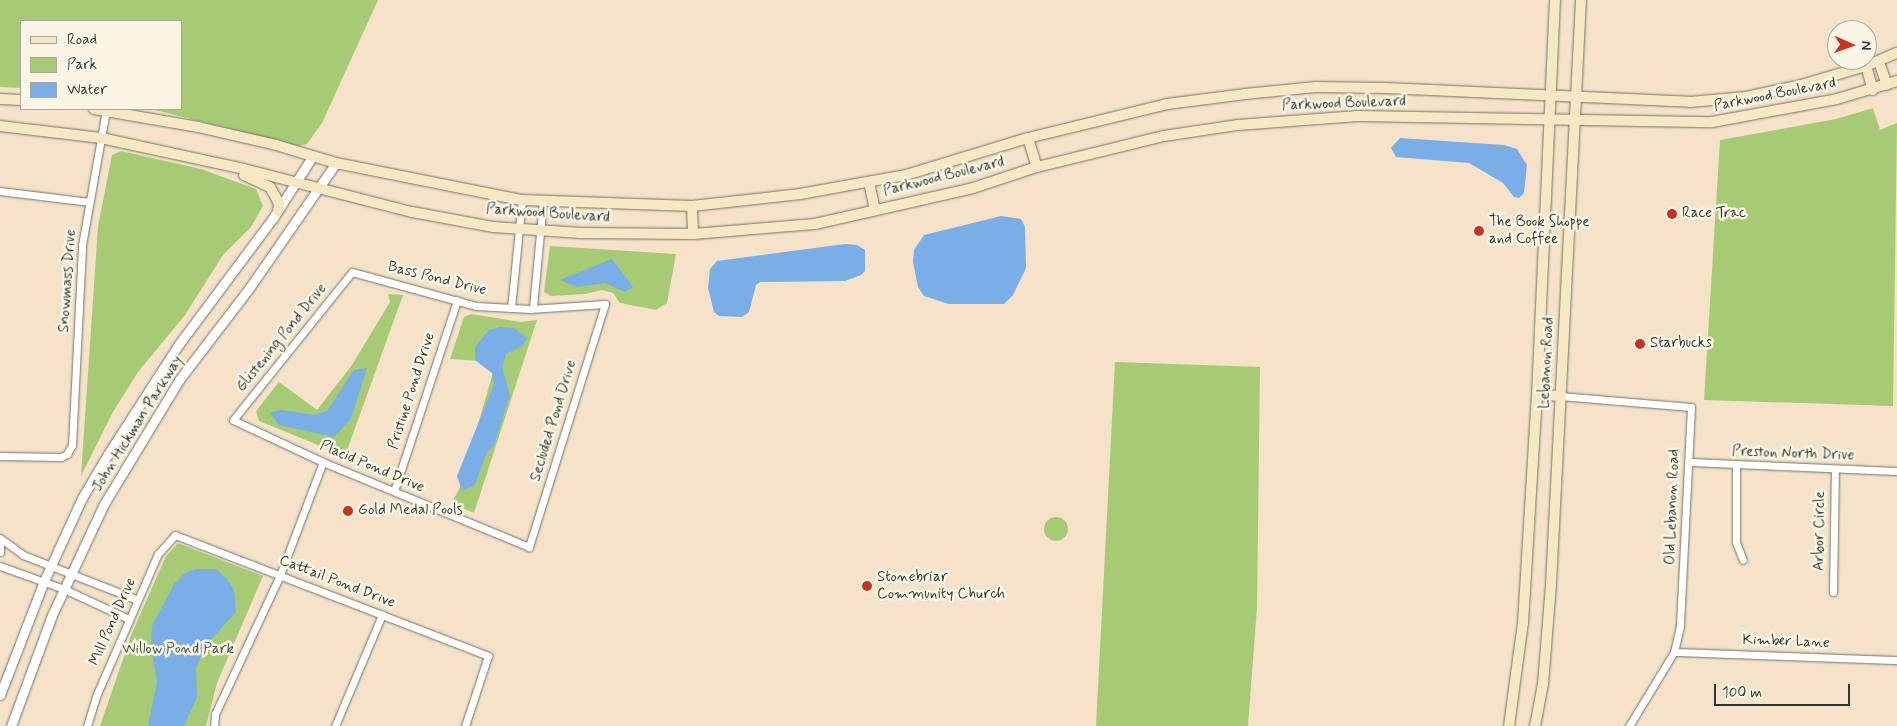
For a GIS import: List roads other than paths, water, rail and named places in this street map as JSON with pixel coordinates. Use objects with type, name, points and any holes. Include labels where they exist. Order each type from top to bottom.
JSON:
[{"type":"main road","name":"Lebanon Road","points":[[1509,726],[1523,623],[1537,395],[1547,120],[1554,0]]},
{"type":"main road","name":"Lebanon Road","points":[[1535,726],[1543,684],[1551,584],[1581,0]]},
{"type":"main road","name":"Parkwood Boulevard","points":[[1879,62],[1897,54]]},
{"type":"main road","points":[[1879,62],[1892,83]]},
{"type":"main road","name":"Parkwood Boulevard","points":[[106,110],[276,144],[312,157],[336,163],[522,200],[692,206],[800,194],[906,175],[1028,138],[1166,104],[1316,87],[1549,95],[1652,102],[1717,100],[1801,85],[1852,70]]},
{"type":"main road","points":[[1867,70],[1873,90]]},
{"type":"main road","name":"Parkwood Boulevard","points":[[0,126],[101,138],[298,182],[412,212],[520,230],[694,234],[815,224],[964,190],[1037,167],[1164,136],[1238,125],[1358,116],[1723,122],[1873,90],[1892,83]]},
{"type":"main road","points":[[0,99],[20,100]]},
{"type":"main road","points":[[1028,138],[1037,167]]},
{"type":"main road","points":[[226,165],[270,187],[278,202],[278,211]]},
{"type":"main road","points":[[870,182],[875,210]]},
{"type":"main road","points":[[692,206],[694,234]]},
{"type":"main road","points":[[1537,395],[1560,396]]},
{"type":"street","name":"Snowmass Drive","points":[[0,456],[56,458],[68,454],[72,440],[82,251],[106,110]]},
{"type":"street","name":"John Hickman Parkway","points":[[0,695],[44,581],[82,498],[179,344],[278,211],[312,157]]},
{"type":"street","name":"John Hickman Parkway","points":[[11,726],[64,589],[104,504],[150,426],[336,163]]},
{"type":"street","points":[[0,191],[89,202]]},
{"type":"street","points":[[511,308],[522,200]]},
{"type":"street","points":[[534,308],[543,201]]},
{"type":"street","name":"Bass Pond Drive","points":[[352,272],[476,306],[534,308],[605,304]]},
{"type":"street","name":"Glistening Pond Drive","points":[[234,420],[352,272]]},
{"type":"street","name":"Pristine Pond Drive","points":[[394,491],[457,300]]},
{"type":"street","name":"Secluded Pond Drive","points":[[529,546],[605,304]]},
{"type":"street","name":"Old Lebanon Road","points":[[1560,396],[1691,407],[1683,597],[1674,652],[1629,726]]},
{"type":"street","name":"Placid Pond Drive","points":[[234,420],[323,462],[529,546]]},
{"type":"street","points":[[214,726],[215,714],[280,575],[323,462]]},
{"type":"street","name":"Preston North Drive","points":[[1689,462],[1736,467],[1897,471]]},
{"type":"street","points":[[1736,467],[1736,542],[1743,560]]},
{"type":"street","name":"Arbor Circle","points":[[1832,592],[1835,470]]},
{"type":"street","name":"Cattail Pond Drive","points":[[175,535],[488,656],[465,726]]},
{"type":"street","name":"Mill Pond Drive","points":[[88,726],[97,694],[158,554],[175,535]]},
{"type":"street","points":[[0,540],[19,554],[138,600]]},
{"type":"street","points":[[0,540],[0,552]]},
{"type":"street","points":[[0,566],[64,589],[130,619]]},
{"type":"street","points":[[335,726],[382,615]]},
{"type":"street","name":"Kimber Lane","points":[[1674,652],[1897,660]]},
{"type":"water","points":[[1400,138],[1504,145],[1517,149],[1527,165],[1524,193],[1519,198],[1514,197],[1503,183],[1469,163],[1396,157],[1391,148]]},
{"type":"water","points":[[1001,216],[1021,219],[1025,227],[1026,268],[1013,295],[1004,304],[949,304],[924,296],[918,287],[913,262],[914,250],[924,235]]},
{"type":"water","points":[[845,244],[857,245],[865,250],[865,271],[861,275],[845,281],[760,282],[756,285],[749,312],[742,317],[719,316],[714,312],[708,288],[710,269],[717,261]]},
{"type":"water","points":[[612,259],[633,287],[625,292],[605,283],[577,287],[560,280]]},
{"type":"water","points":[[500,327],[514,328],[527,338],[522,346],[506,354],[502,368],[510,395],[494,445],[487,452],[475,485],[462,491],[457,476],[494,384],[492,373],[475,360],[475,347],[489,330]]},
{"type":"water","points":[[367,368],[351,419],[334,437],[279,425],[270,413],[281,410],[315,415],[327,411],[354,370]]},
{"type":"water","points":[[196,569],[216,569],[227,579],[234,590],[236,612],[206,645],[196,668],[197,697],[184,726],[148,726],[157,682],[151,646],[152,626],[174,584],[185,573]]},
{"type":"place","name":"Race Trac","points":[[1672,214]]},
{"type":"place","name":"The Book Shoppe and Coffee","points":[[1479,231]]},
{"type":"place","name":"Starbucks","points":[[1640,344]]},
{"type":"place","name":"Gold Medal Pools","points":[[348,511]]},
{"type":"place","name":"Stonebriar Community Church","points":[[867,586]]},
{"type":"park label","name":"Willow Pond Park","points":[[178,650]]}]
